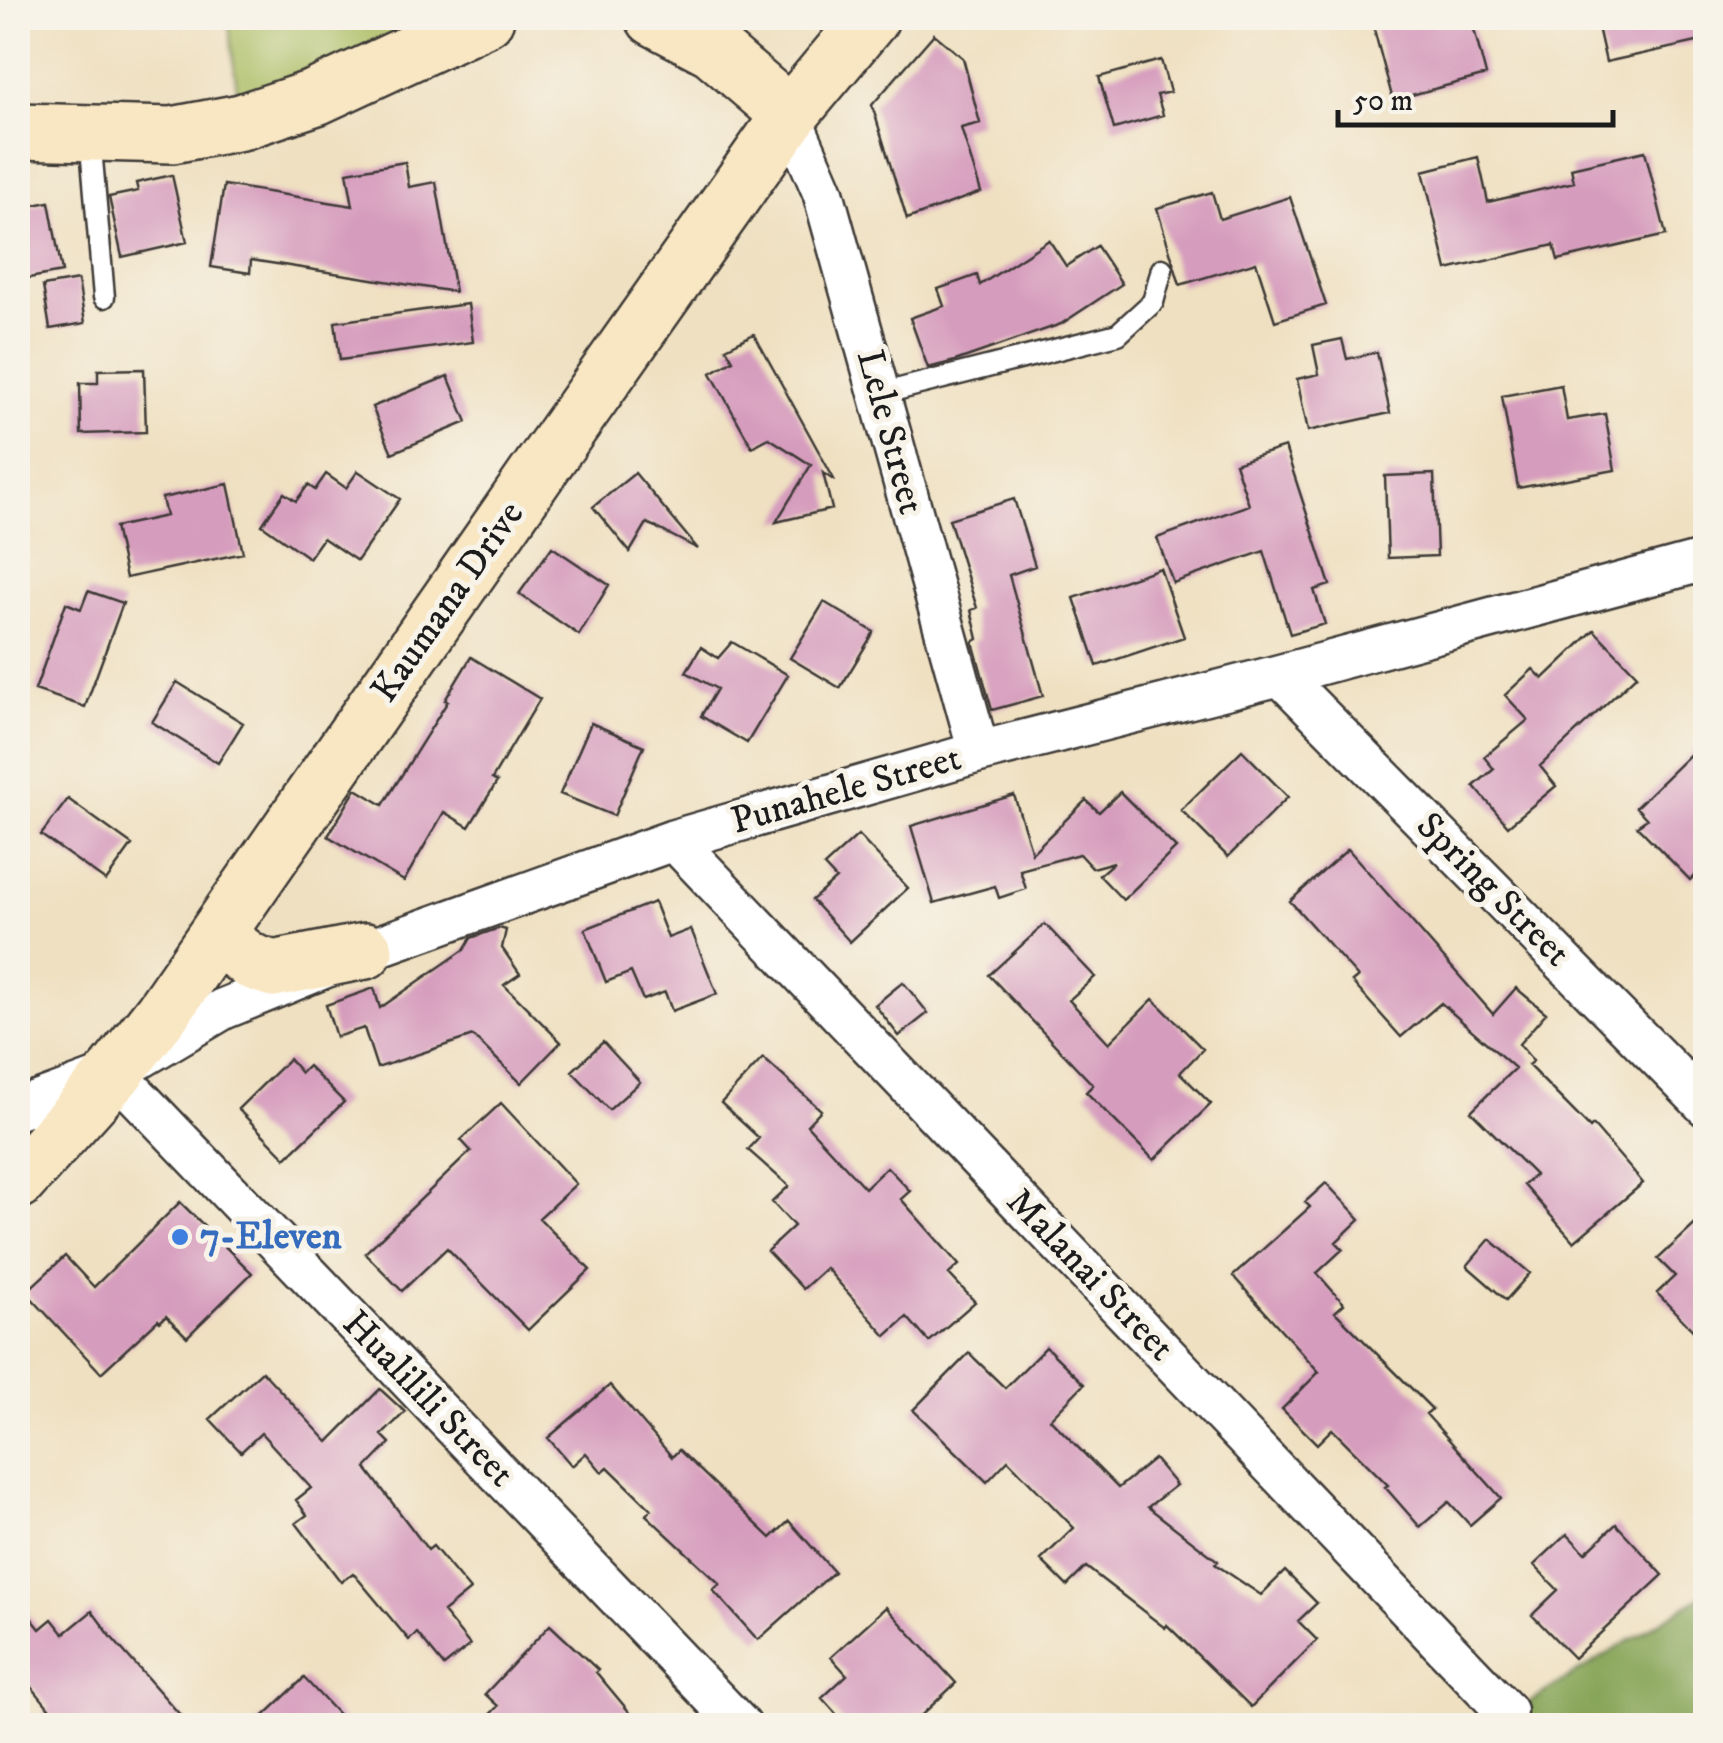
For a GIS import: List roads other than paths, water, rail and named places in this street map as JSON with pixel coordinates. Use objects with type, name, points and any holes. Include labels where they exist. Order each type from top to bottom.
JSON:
[{"type":"street","points":[[18,131],[172,135],[241,122],[316,96],[486,18]]},
{"type":"street","points":[[654,18],[713,49],[790,116]]},
{"type":"street","name":"Kaumana Drive","points":[[18,1181],[162,1013],[790,116],[871,18]]},
{"type":"street","name":"Lele Street","points":[[790,116],[824,192],[978,752]]},
{"type":"street","name":"Punahele Street","points":[[18,1109],[115,1072],[223,1009],[365,951],[674,840],[978,752],[1706,560]]},
{"type":"street","name":"Spring Street","points":[[1280,675],[1706,1106]]},
{"type":"street","name":"Malanai Street","points":[[674,840],[1506,1710]]},
{"type":"street","points":[[222,928],[234,949],[250,961],[273,969],[365,951]]},
{"type":"street","name":"Hualilili Street","points":[[115,1072],[741,1726]]},
{"type":"lane","points":[[90,134],[104,297]]},
{"type":"lane","points":[[880,394],[1118,334],[1152,302],[1162,269]]},
{"type":"place","name":"7-Eleven","points":[[180,1237]]}]
